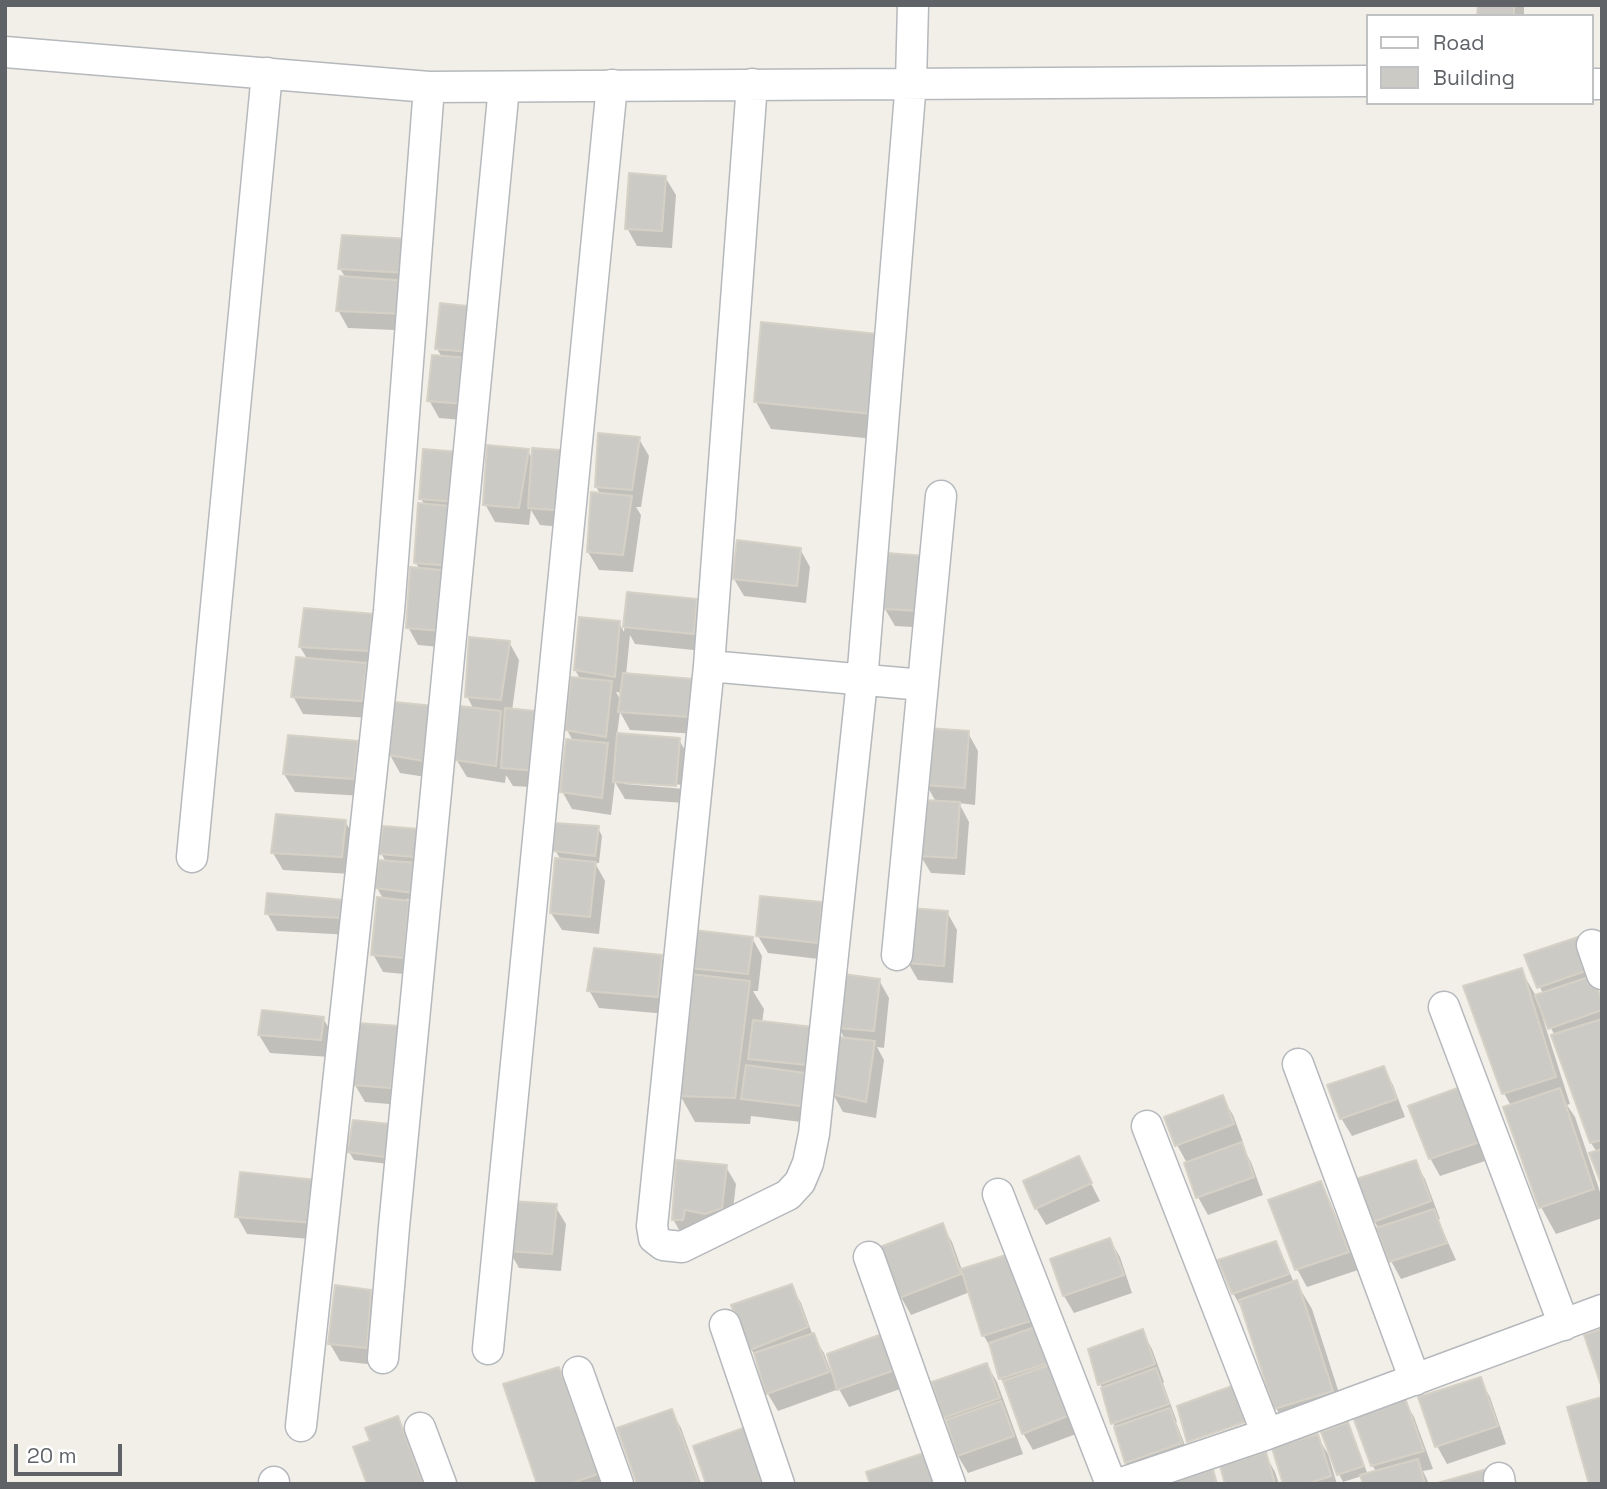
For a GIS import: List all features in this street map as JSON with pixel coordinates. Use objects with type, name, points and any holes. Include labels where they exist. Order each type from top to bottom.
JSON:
[{"type":"street","points":[[752,84],[709,666],[652,1226],[654,1238],[663,1245],[682,1247],[788,1195],[800,1182],[808,1163],[814,1134],[862,681],[911,82],[913,5]]},
{"type":"street","points":[[5,52],[429,87],[1366,81]]},
{"type":"street","points":[[192,857],[267,73]]},
{"type":"street","points":[[488,1349],[612,85]]},
{"type":"street","points":[[302,1426],[388,611],[429,87]]},
{"type":"street","points":[[383,1358],[503,87]]},
{"type":"street","points":[[897,955],[941,496]]},
{"type":"street","points":[[709,666],[923,685]]},
{"type":"street","points":[[1592,945],[1602,974]]},
{"type":"street","points":[[1444,1007],[1564,1325]]},
{"type":"street","points":[[1298,1064],[1415,1380]]},
{"type":"street","points":[[1147,1126],[1267,1434]]},
{"type":"street","points":[[998,1194],[1111,1484]]},
{"type":"street","points":[[869,1257],[950,1484]]},
{"type":"street","points":[[1119,1484],[1267,1434],[1602,1310]]},
{"type":"street","points":[[725,1325],[779,1484]]},
{"type":"street","points":[[578,1371],[618,1484]]},
{"type":"street","points":[[420,1428],[441,1484]]},
{"type":"building","points":[[1478,5],[1514,5],[1514,14],[1477,14]]},
{"type":"building","points":[[629,173],[666,176],[662,231],[625,229]]},
{"type":"building","points":[[342,235],[411,239],[408,273],[338,269]]},
{"type":"building","points":[[340,276],[409,281],[406,314],[336,311]]},
{"type":"building","points":[[440,303],[476,307],[472,352],[435,349]]},
{"type":"building","points":[[761,322],[878,334],[872,414],[754,402]]},
{"type":"building","points":[[432,355],[468,358],[464,404],[427,401]]},
{"type":"building","points":[[598,433],[640,437],[632,490],[595,487]]},
{"type":"building","points":[[487,445],[529,449],[519,508],[483,505]]},
{"type":"building","points":[[532,448],[574,451],[565,511],[528,508]]},
{"type":"building","points":[[423,449],[460,452],[456,502],[419,499]]},
{"type":"building","points":[[591,492],[632,496],[623,555],[587,552]]},
{"type":"building","points":[[418,503],[460,507],[451,566],[414,563]]},
{"type":"building","points":[[737,540],[801,548],[797,586],[732,579]]},
{"type":"building","points":[[887,553],[925,556],[921,611],[883,609]]},
{"type":"building","points":[[410,567],[451,571],[443,631],[406,628]]},
{"type":"building","points":[[627,592],[697,599],[694,634],[623,627]]},
{"type":"building","points":[[304,608],[374,614],[370,651],[299,647]]},
{"type":"building","points":[[579,617],[620,621],[615,677],[574,670]]},
{"type":"building","points":[[469,637],[510,641],[501,700],[465,697]]},
{"type":"building","points":[[296,657],[367,663],[362,701],[291,697]]},
{"type":"building","points":[[623,673],[694,679],[690,717],[618,712]]},
{"type":"building","points":[[571,677],[612,681],[606,737],[565,730]]},
{"type":"building","points":[[394,702],[435,706],[430,762],[388,755]]},
{"type":"building","points":[[460,706],[501,711],[496,766],[455,760]]},
{"type":"building","points":[[505,708],[546,712],[538,771],[501,768]]},
{"type":"building","points":[[928,728],[969,731],[965,788],[924,785]]},
{"type":"building","points":[[617,733],[680,738],[676,786],[613,782]]},
{"type":"building","points":[[288,735],[358,741],[354,779],[283,774]]},
{"type":"building","points":[[566,739],[608,743],[602,798],[560,792]]},
{"type":"building","points":[[923,800],[960,802],[956,858],[919,856]]},
{"type":"building","points":[[276,814],[346,820],[342,857],[271,853]]},
{"type":"building","points":[[555,823],[599,826],[595,856],[553,851]]},
{"type":"building","points":[[383,826],[419,829],[415,857],[379,854]]},
{"type":"building","points":[[555,858],[596,862],[590,917],[550,913]]},
{"type":"building","points":[[379,860],[418,863],[414,893],[375,888]]},
{"type":"building","points":[[267,893],[345,900],[342,918],[265,914]]},
{"type":"building","points":[[760,896],[822,902],[818,943],[756,936]]},
{"type":"building","points":[[377,897],[409,901],[404,958],[371,955]]},
{"type":"building","points":[[910,908],[948,911],[944,966],[906,963]]},
{"type":"building","points":[[694,930],[753,937],[748,974],[689,968]]},
{"type":"building","points":[[1581,936],[1594,968],[1537,988],[1524,955]]},
{"type":"building","points":[[594,948],[662,955],[658,997],[587,991]]},
{"type":"building","points":[[1522,968],[1556,1077],[1502,1094],[1463,986]]},
{"type":"building","points":[[690,974],[750,981],[735,1098],[678,1096]]},
{"type":"building","points":[[843,974],[880,979],[874,1031],[837,1028]]},
{"type":"building","points":[[1592,976],[1602,1000],[1602,1010],[1548,1029],[1535,995]]},
{"type":"building","points":[[262,1010],[324,1017],[321,1040],[258,1035]]},
{"type":"building","points":[[1602,1019],[1602,1140],[1590,1143],[1551,1035]]},
{"type":"building","points":[[753,1020],[813,1027],[808,1065],[748,1059]]},
{"type":"building","points":[[359,1023],[399,1026],[391,1088],[353,1085]]},
{"type":"building","points":[[838,1037],[875,1041],[866,1102],[831,1094]]},
{"type":"building","points":[[746,1065],[805,1073],[801,1106],[741,1099]]},
{"type":"building","points":[[1384,1066],[1397,1099],[1340,1119],[1327,1085]]},
{"type":"building","points":[[1466,1085],[1486,1140],[1429,1159],[1408,1106]]},
{"type":"building","points":[[1560,1088],[1594,1189],[1539,1208],[1503,1107]]},
{"type":"building","points":[[1223,1095],[1234,1124],[1175,1146],[1164,1117]]},
{"type":"building","points":[[353,1120],[390,1124],[385,1157],[347,1152]]},
{"type":"building","points":[[1242,1142],[1254,1177],[1196,1198],[1184,1163]]},
{"type":"building","points":[[1602,1149],[1602,1185],[1589,1153]]},
{"type":"building","points":[[1079,1156],[1092,1183],[1035,1209],[1023,1181]]},
{"type":"building","points":[[676,1160],[727,1165],[722,1208],[705,1214],[685,1210],[683,1220],[672,1220]]},
{"type":"building","points":[[1416,1160],[1431,1201],[1373,1222],[1356,1179]]},
{"type":"building","points":[[240,1172],[317,1180],[315,1223],[235,1217]]},
{"type":"building","points":[[1321,1181],[1349,1252],[1295,1270],[1268,1200]]},
{"type":"building","points":[[512,1201],[557,1204],[552,1254],[507,1251]]},
{"type":"building","points":[[1434,1209],[1447,1243],[1389,1262],[1376,1228]]},
{"type":"building","points":[[943,1223],[961,1274],[899,1298],[880,1247]]},
{"type":"building","points":[[1110,1238],[1124,1275],[1063,1296],[1050,1259]]},
{"type":"building","points":[[1276,1241],[1289,1274],[1232,1294],[1218,1260]]},
{"type":"building","points":[[1019,1251],[1040,1318],[982,1336],[961,1269]]},
{"type":"building","points":[[1297,1280],[1333,1391],[1274,1409],[1239,1300]]},
{"type":"building","points":[[792,1284],[808,1327],[750,1350],[731,1305]]},
{"type":"building","points":[[335,1285],[371,1290],[367,1348],[328,1344]]},
{"type":"building","points":[[1044,1324],[1057,1360],[999,1379],[989,1343]]},
{"type":"building","points":[[1143,1329],[1155,1364],[1098,1385],[1088,1349]]},
{"type":"building","points":[[1602,1329],[1602,1388],[1584,1335]]},
{"type":"building","points":[[814,1333],[829,1372],[766,1394],[754,1353]]},
{"type":"building","points":[[882,1334],[895,1370],[837,1390],[827,1354]]},
{"type":"building","points":[[1058,1362],[1078,1412],[1022,1434],[1003,1381]]},
{"type":"building","points":[[987,1363],[1000,1398],[943,1418],[932,1382]]},
{"type":"building","points":[[559,1367],[598,1474],[569,1484],[537,1484],[503,1384]]},
{"type":"building","points":[[1156,1368],[1169,1404],[1111,1424],[1101,1388]]},
{"type":"building","points":[[1481,1377],[1498,1426],[1435,1447],[1418,1397]]},
{"type":"building","points":[[1232,1386],[1245,1422],[1187,1442],[1177,1406]]},
{"type":"building","points":[[1602,1397],[1602,1484],[1589,1484],[1567,1407]]},
{"type":"building","points":[[1405,1398],[1424,1451],[1371,1466],[1353,1417]]},
{"type":"building","points":[[1001,1401],[1014,1436],[957,1456],[946,1420]]},
{"type":"building","points":[[1170,1408],[1182,1443],[1125,1463],[1114,1427]]},
{"type":"building","points":[[672,1409],[698,1481],[688,1484],[637,1484],[617,1428]]},
{"type":"building","points":[[398,1416],[423,1484],[367,1484],[353,1447],[370,1441],[365,1428]]},
{"type":"building","points":[[1348,1422],[1364,1466],[1337,1475],[1321,1432]]},
{"type":"building","points":[[749,1426],[768,1484],[706,1484],[693,1446]]},
{"type":"building","points":[[1318,1434],[1331,1476],[1306,1484],[1283,1484],[1272,1448]]},
{"type":"building","points":[[927,1452],[937,1484],[870,1484],[866,1472]]},
{"type":"building","points":[[1266,1452],[1275,1484],[1225,1484],[1220,1466]]},
{"type":"building","points":[[1418,1459],[1425,1484],[1363,1484],[1360,1475]]},
{"type":"building","points":[[1213,1469],[1217,1484],[1166,1484]]},
{"type":"building","points":[[1487,1469],[1491,1484],[1434,1484]]}]
